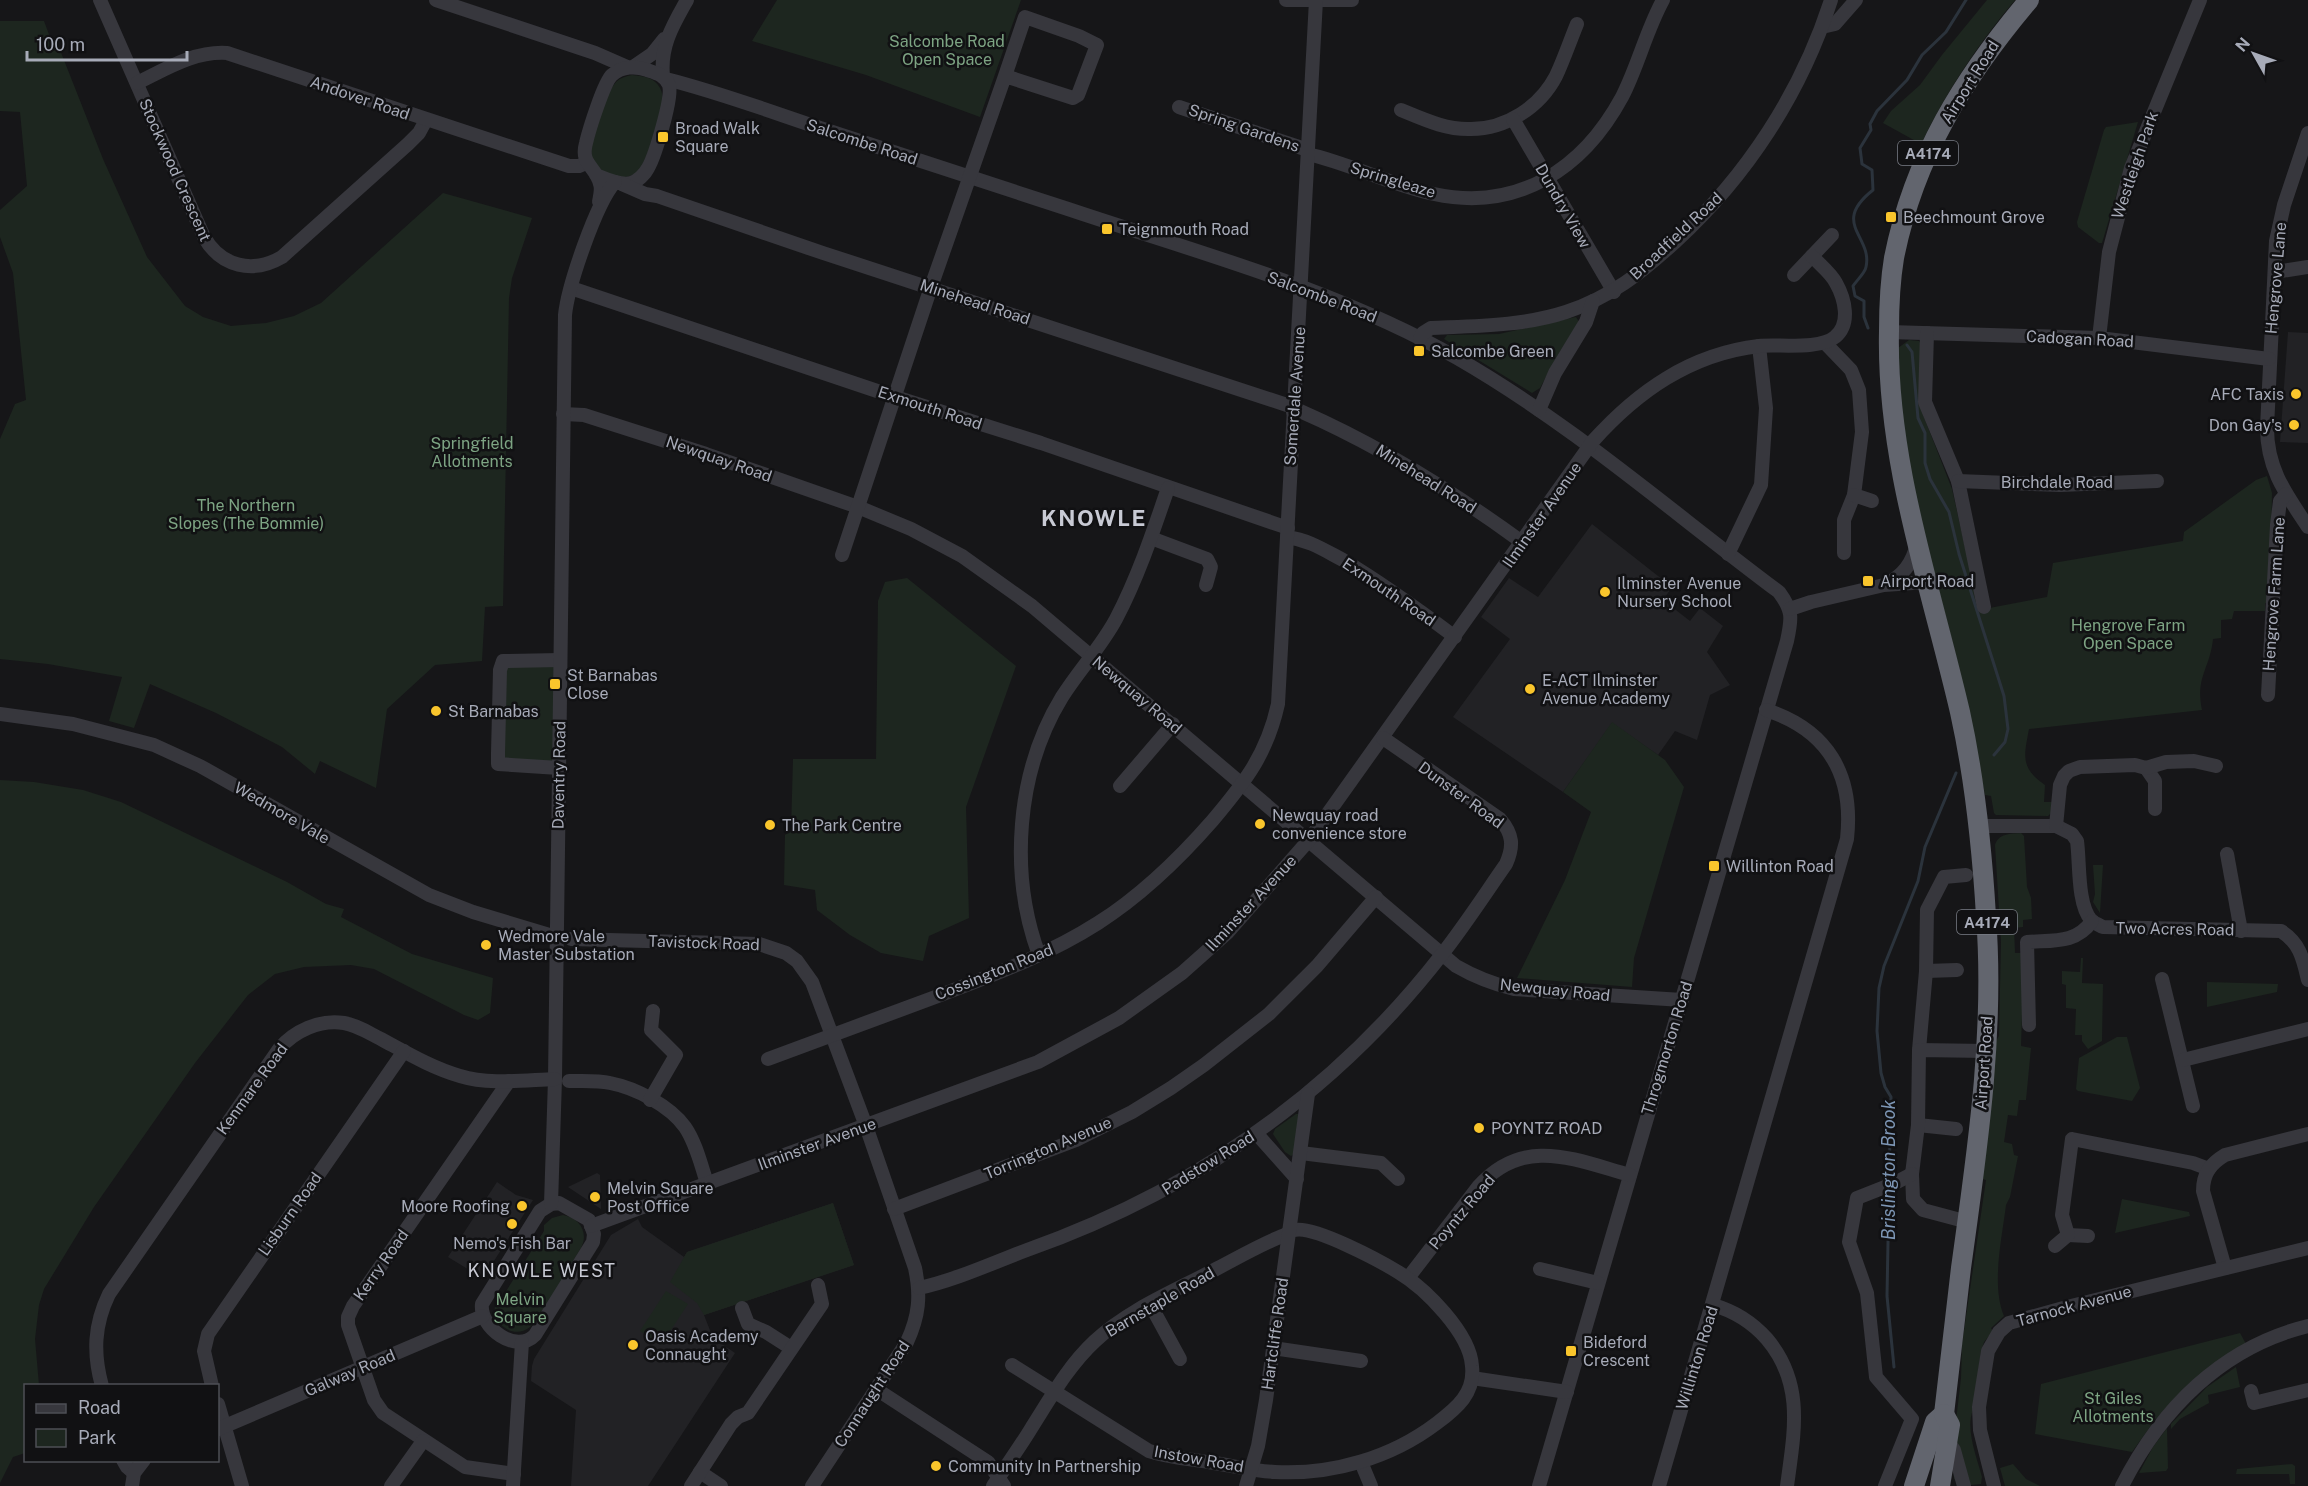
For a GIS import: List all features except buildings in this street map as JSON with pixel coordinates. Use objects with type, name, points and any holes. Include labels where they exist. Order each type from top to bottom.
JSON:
[{"type":"highway","name":"Airport Road","points":[[1944,1414],[1986,1051],[1989,963],[1974,784],[1960,714],[1917,541],[1894,427],[1889,384],[1889,300],[1894,259],[1914,185],[1929,151],[1971,74],[2029,0]]},
{"type":"highway","name":"A4174","points":[[1944,1414],[1950,1425],[1947,1440],[1931,1483],[1935,1422],[1944,1414]]},
{"type":"street","name":"Stockwood Crescent","points":[[100,0],[204,237],[212,249],[224,260],[241,266],[265,266],[282,257],[419,134],[426,120]]},
{"type":"street","points":[[436,0],[630,67],[643,68],[664,78]]},
{"type":"street","points":[[669,104],[669,86],[664,78],[663,51],[668,36],[687,0]]},
{"type":"street","points":[[1286,0],[1352,0]]},
{"type":"street","name":"Springleaze","points":[[1308,152],[1423,191],[1458,198],[1503,195],[1528,189],[1563,169],[1587,147],[1608,120],[1623,95],[1652,20],[1663,0]]},
{"type":"street","name":"Broadfield Road","points":[[1420,339],[1423,333],[1431,328],[1499,325],[1540,319],[1614,292],[1637,275],[1688,230],[1719,198],[1743,168],[1780,114],[1822,27],[1831,0]]},
{"type":"street","points":[[1822,27],[1835,24],[1856,0]]},
{"type":"street","name":"Westleigh Park","points":[[2099,338],[2109,252],[2131,168],[2200,0]]},
{"type":"street","name":"Somerdale Avenue","points":[[1243,784],[1267,744],[1278,704],[1316,1]]},
{"type":"street","points":[[842,555],[931,287],[1025,17],[1085,38],[1096,45],[1078,95],[1072,98],[1005,76]]},
{"type":"street","points":[[1401,110],[1434,123],[1472,129],[1495,126],[1514,120],[1533,106],[1556,76],[1577,24]]},
{"type":"street","points":[[648,168],[638,180],[619,183],[596,175],[586,163],[584,154],[606,84],[612,75],[652,54],[668,36]]},
{"type":"street","name":"Andover Road","points":[[137,83],[195,56],[226,53],[569,166],[586,163]]},
{"type":"street","points":[[602,56],[607,68],[606,84]]},
{"type":"street","name":"Salcombe Road","points":[[664,78],[1301,287],[1354,308],[1420,339],[1464,363],[1539,410],[1779,592],[1790,609]]},
{"type":"street","points":[[657,196],[646,186],[645,178],[648,168],[669,104],[679,90],[692,86]]},
{"type":"street","name":"Spring Gardens","points":[[1179,107],[1308,152]]},
{"type":"street","name":"Dundry View","points":[[1514,120],[1614,292]]},
{"type":"street","name":"Hengrove Lane","points":[[2308,133],[2284,205],[2276,241],[2266,428],[2272,468],[2308,527]]},
{"type":"street","name":"Daventry Road","points":[[596,175],[601,186],[599,207]]},
{"type":"street","name":"Daventry Road","points":[[551,1204],[562,1080],[556,937],[565,315],[571,288],[599,207],[608,190],[619,183]]},
{"type":"street","name":"Minehead Road","points":[[619,183],[645,194],[657,196],[1300,411],[1378,448],[1451,492],[1522,542]]},
{"type":"street","points":[[1794,275],[1832,235]]},
{"type":"street","points":[[1812,256],[1835,281],[1842,298],[1845,322],[1836,337],[1825,343],[1851,370],[1859,390],[1862,432],[1854,495],[1844,520],[1844,553]]},
{"type":"street","points":[[2275,272],[2308,267]]},
{"type":"street","name":"Exmouth Road","points":[[571,288],[895,397],[1041,443],[1311,542],[1395,593],[1455,637]]},
{"type":"street","points":[[1539,410],[1554,373],[1586,322],[1593,301]]},
{"type":"street","name":"Cadogan Road","points":[[1889,332],[2099,338],[2270,359]]},
{"type":"street","points":[[1927,333],[1925,402],[1958,481],[1984,607]]},
{"type":"street","name":"Ilminster Avenue","points":[[591,1226],[1038,1062],[1119,1018],[1182,973],[1227,933],[1309,840],[1589,447],[1626,406],[1662,380],[1728,351],[1759,346],[1825,343]]},
{"type":"street","points":[[1728,554],[1761,485],[1766,408],[1759,346]]},
{"type":"street","name":"Newquay Road","points":[[563,414],[584,415],[706,454],[858,507],[911,529],[962,556],[1008,587],[1173,724],[1456,966],[1471,975],[1492,984],[1514,989],[1682,1000]]},
{"type":"street","name":"Birchdale Road","points":[[1958,481],[2060,485],[2157,481]]},
{"type":"street","points":[[1039,956],[1029,922],[1023,886],[1022,823],[1032,769],[1054,711],[1115,620],[1151,538],[1168,488]]},
{"type":"street","name":"Hengrove Farm Lane","points":[[2268,696],[2277,525],[2280,501],[2286,494]]},
{"type":"street","points":[[1854,495],[1872,501]]},
{"type":"street","points":[[1151,538],[1207,559],[1210,567],[1206,585]]},
{"type":"street","points":[[1884,585],[1898,578],[1912,562],[1917,541]]},
{"type":"street","points":[[1790,609],[1884,585],[1927,582]]},
{"type":"street","name":"Throgmorton Road","points":[[1539,1486],[1787,641],[1790,609]]},
{"type":"street","points":[[559,768],[498,764],[498,753],[500,670],[503,661],[560,660]]},
{"type":"street","name":"Willinton Road","points":[[1659,1486],[1842,863],[1849,824],[1845,787],[1834,760],[1813,735],[1801,726],[1789,718],[1766,710]]},
{"type":"street","name":"Wedmore Vale","points":[[0,714],[73,724],[154,745],[200,766],[422,892],[473,912],[556,937]]},
{"type":"street","points":[[1120,786],[1173,724]]},
{"type":"street","name":"Dunster Road","points":[[1383,738],[1500,819],[1508,829],[1512,840],[1512,852],[1506,864],[1443,953]]},
{"type":"street","points":[[1979,826],[2056,826],[2060,785],[2069,771],[2080,768],[2135,765],[2145,768],[2166,762],[2194,761],[2216,766]]},
{"type":"street","points":[[2145,768],[2155,781],[2155,809]]},
{"type":"street","name":"Cossington Road","points":[[768,1059],[1039,956],[1100,921],[1150,884],[1195,840],[1243,784]]},
{"type":"street","name":"Two Acres Road","points":[[2056,826],[2072,834],[2077,841],[2082,899],[2085,910],[2092,921],[2103,927],[2111,928],[2281,931],[2296,942],[2308,980]]},
{"type":"street","points":[[2227,854],[2241,931]]},
{"type":"street","points":[[1966,875],[1944,877],[1927,910],[1926,971],[1919,1050],[1918,1125],[1912,1174],[1912,1199],[1923,1210],[1968,1222]]},
{"type":"street","name":"Torrington Avenue","points":[[894,1209],[1076,1140],[1132,1112],[1171,1088],[1269,1014],[1317,966],[1376,897]]},
{"type":"street","points":[[2029,1025],[2027,942],[2074,938],[2092,921]]},
{"type":"street","name":"Tavistock Road","points":[[571,939],[759,944],[775,947],[797,961],[812,982],[866,1126]]},
{"type":"street","name":"Padstow Road","points":[[919,1287],[1081,1231],[1193,1174],[1256,1133],[1308,1094],[1362,1044],[1443,953]]},
{"type":"street","points":[[1926,971],[1957,970]]},
{"type":"street","points":[[2162,979],[2193,1106]]},
{"type":"street","points":[[650,1100],[676,1055],[651,1030],[653,1011]]},
{"type":"street","name":"Kenmare Road","points":[[102,1384],[95,1358],[96,1334],[100,1313],[109,1294],[281,1046],[306,1028],[336,1022],[360,1028],[426,1063],[461,1077],[509,1081],[562,1080],[611,1083],[650,1100],[670,1112],[686,1129],[707,1183]]},
{"type":"street","points":[[2183,1060],[2308,1029]]},
{"type":"street","points":[[1919,1050],[1986,1051]]},
{"type":"street","name":"Lisburn Road","points":[[212,1384],[204,1351],[208,1334],[404,1051]]},
{"type":"street","name":"Kerry Road","points":[[509,1081],[350,1310],[348,1325],[374,1400],[383,1413],[465,1467],[513,1480]]},
{"type":"street","name":"Hartcliffe Road","points":[[1246,1486],[1252,1469],[1264,1412],[1308,1094]]},
{"type":"street","points":[[1918,1125],[1956,1129]]},
{"type":"street","name":"Connaught Road","points":[[812,1486],[907,1342],[919,1309],[919,1287],[915,1268],[866,1126]]},
{"type":"street","points":[[1256,1133],[1297,1179]]},
{"type":"street","points":[[2225,1268],[2204,1191],[2203,1179],[2209,1169],[2215,1161],[2225,1155],[2308,1134]]},
{"type":"street","points":[[2068,1236],[2062,1215],[2072,1139],[2193,1163],[2209,1169]]},
{"type":"street","points":[[1301,1153],[1382,1163],[1398,1179]]},
{"type":"street","name":"Poyntz Road","points":[[1408,1278],[1478,1187],[1487,1177],[1507,1164],[1530,1157],[1553,1155],[1630,1175]]},
{"type":"street","points":[[1885,1486],[1912,1419],[1876,1377],[1867,1293],[1849,1242],[1857,1198],[1912,1174]]},
{"type":"street","points":[[560,1203],[583,1215],[589,1220],[594,1237],[591,1246],[535,1335],[529,1340],[514,1342],[489,1326],[483,1316],[483,1302],[538,1213],[551,1204],[560,1203]]},
{"type":"street","points":[[1252,1469],[1300,1472],[1326,1469],[1361,1462],[1388,1452],[1426,1432],[1460,1405],[1470,1387],[1472,1378],[1471,1355],[1463,1340],[1442,1311],[1408,1278],[1366,1255],[1323,1236],[1295,1230],[1289,1233]]},
{"type":"street","name":"Barnstaple Road","points":[[998,1483],[1055,1391],[1080,1357],[1096,1340],[1115,1325],[1150,1304],[1262,1244],[1289,1233]]},
{"type":"street","points":[[2055,1246],[2068,1236],[2088,1236]]},
{"type":"street","name":"Tarnock Avenue","points":[[1994,1486],[1978,1418],[1985,1362],[1992,1341],[2009,1323],[2308,1248]]},
{"type":"street","points":[[1540,1269],[1598,1283]]},
{"type":"street","points":[[691,1486],[733,1421],[753,1417],[771,1377],[822,1304],[818,1285]]},
{"type":"street","points":[[1150,1304],[1180,1359]]},
{"type":"street","points":[[1713,1305],[1738,1315],[1759,1330],[1777,1352],[1787,1371],[1793,1393],[1795,1416],[1786,1486]]},
{"type":"street","points":[[742,1308],[748,1324],[791,1348]]},
{"type":"street","name":"Galway Road","points":[[220,1427],[483,1316]]},
{"type":"street","points":[[2122,1486],[2152,1434],[2189,1392],[2237,1355],[2271,1339],[2308,1326]]},
{"type":"street","points":[[513,1480],[522,1342]]},
{"type":"street","points":[[1273,1348],[1361,1361]]},
{"type":"street","name":"Instow Road","points":[[1012,1365],[1149,1451],[1252,1469]]},
{"type":"street","points":[[1472,1378],[1567,1392]]},
{"type":"street","points":[[876,1389],[988,1462],[998,1483]]},
{"type":"street","points":[[2251,1391],[2254,1403],[2308,1390]]},
{"type":"street","points":[[220,1427],[242,1486]]},
{"type":"street","points":[[1947,1440],[1954,1450],[1964,1486]]},
{"type":"street","points":[[391,1486],[423,1441]]},
{"type":"street","points":[[124,1462],[133,1479],[143,1462]]},
{"type":"street","points":[[1361,1462],[1371,1486]]},
{"type":"street","points":[[700,1472],[721,1486]]},
{"type":"shaded area","points":[[2288,332],[2308,333],[2308,443],[2280,442]]},
{"type":"shaded area","points":[[1592,524],[1672,587],[1663,600],[1690,621],[1700,608],[1723,626],[1707,652],[1730,685],[1710,695],[1697,740],[1675,731],[1658,755],[1612,723],[1563,792],[1453,717],[1510,639],[1481,617],[1509,578],[1538,597]]},
{"type":"shaded area","points":[[597,1173],[600,1175],[601,1209],[568,1187]]},
{"type":"shaded area","points":[[497,1182],[516,1195],[533,1200],[484,1279],[448,1257]]},
{"type":"shaded area","name":"Oasis Academy Connaught","points":[[833,1203],[854,1265],[704,1315],[713,1338],[735,1353],[648,1486],[571,1486],[576,1410],[531,1381],[532,1366],[534,1359],[611,1235],[638,1219],[642,1227],[684,1257],[687,1252]]},
{"type":"green space","name":"Salcombe Road Open Space","points":[[777,0],[1021,0],[980,117],[866,75],[752,41]]},
{"type":"green space","points":[[1987,0],[2015,0],[1963,69],[1921,144],[1883,123],[1891,111],[1920,85]]},
{"type":"green space","name":"The Northern Slopes (The Bommie)","points":[[0,21],[44,21],[54,48],[60,50],[103,159],[147,257],[185,306],[203,317],[231,326],[266,323],[294,316],[321,303],[443,193],[532,218],[512,278],[509,298],[503,606],[485,607],[482,661],[435,665],[387,709],[376,788],[320,761],[315,774],[282,747],[216,713],[150,684],[134,728],[109,721],[122,677],[48,664],[0,659],[0,439],[15,404],[26,400],[13,273],[0,237],[0,210],[27,186],[20,112],[0,111]]},
{"type":"green space","points":[[632,75],[655,81],[661,90],[663,101],[646,158],[639,170],[631,176],[616,177],[597,167],[592,157],[592,144],[600,115],[612,88],[619,79]]},
{"type":"green space","points":[[2138,122],[2102,243],[2099,243],[2078,227],[2077,222],[2104,130],[2106,127]]},
{"type":"green space","points":[[1576,317],[1579,322],[1540,388],[1532,393],[1444,339],[1447,335],[1499,334]]},
{"type":"green space","name":"Hengrove Farm Open Space","points":[[1909,340],[1919,341],[1922,345],[1922,412],[1952,489],[1979,610],[2047,597],[2053,563],[2183,541],[2184,532],[2256,480],[2267,476],[2272,493],[2270,603],[2265,603],[2265,611],[2234,611],[2232,619],[2221,620],[2221,638],[2213,639],[2200,689],[2202,710],[2029,729],[2026,761],[2031,773],[2045,785],[2044,802],[2053,802],[2052,812],[2048,816],[1996,815],[1991,796],[1985,795],[1960,671],[1909,476],[1902,426],[1898,348]]},
{"type":"green space","points":[[907,578],[1016,666],[966,807],[969,918],[929,936],[923,961],[881,953],[850,935],[817,910],[815,890],[784,885],[785,835],[791,831],[793,759],[876,759],[878,601],[885,582]]},
{"type":"green space","points":[[503,663],[554,665],[553,762],[504,758]]},
{"type":"green space","points":[[1612,722],[1665,760],[1684,787],[1634,958],[1632,987],[1517,978],[1565,880],[1591,812],[1563,792]]},
{"type":"green space","points":[[0,780],[34,782],[83,790],[121,802],[287,882],[326,904],[344,909],[341,917],[412,954],[493,978],[490,1013],[478,1020],[374,969],[351,965],[304,967],[275,974],[248,995],[195,1063],[94,1207],[44,1289],[39,1305],[35,1339],[39,1384],[24,1384],[24,1453],[13,1457],[0,1483]]},
{"type":"green space","points":[[2021,833],[2024,836],[2027,887],[2031,898],[2032,919],[2023,920],[2023,927],[2014,928],[2015,953],[2024,953],[2021,1046],[2031,1048],[2026,1100],[2019,1100],[2017,1116],[2008,1115],[2004,1142],[2012,1144],[2014,1155],[2018,1156],[2010,1197],[2006,1205],[1999,1261],[1998,1290],[2004,1316],[1991,1328],[1993,1331],[1984,1342],[1981,1351],[1970,1426],[1982,1477],[1981,1484],[1963,1486],[1954,1479],[1952,1455],[1961,1378],[1962,1344],[1986,1180],[1982,1179],[1994,1044],[1999,1036],[2001,942],[1995,845],[2002,836]]},
{"type":"green space","points":[[2093,865],[2103,865],[2100,913],[2093,902],[2095,894]]},
{"type":"green space","points":[[2081,958],[2083,958],[2082,983],[2103,984],[2102,1041],[2088,1049],[2082,1041],[2082,1035],[2075,1035],[2076,1009],[2066,1008],[2066,985],[2062,984],[2062,971],[2080,972]]},
{"type":"green space","points":[[2207,982],[2278,984],[2277,992],[2207,1007]]},
{"type":"green space","points":[[2117,1037],[2127,1037],[2140,1088],[2132,1101],[2078,1091],[2076,1089],[2079,1058]]},
{"type":"green space","points":[[1299,1114],[1295,1153],[1291,1156],[1285,1152],[1273,1134],[1275,1129]]},
{"type":"green space","points":[[2122,1199],[2189,1212],[2190,1216],[2115,1233]]},
{"type":"green space","points":[[833,1203],[854,1265],[704,1315],[697,1303],[670,1282],[687,1252]]},
{"type":"green space","name":"Melvin Square","points":[[563,1215],[574,1219],[581,1227],[584,1237],[581,1248],[549,1302],[530,1327],[521,1331],[506,1328],[496,1316],[497,1302],[544,1231],[544,1225],[552,1218]]},
{"type":"green space","points":[[666,1291],[688,1304],[661,1345],[640,1331]]},
{"type":"green space","name":"St Giles Allotments","points":[[2240,1333],[2246,1344],[2183,1390],[2155,1420],[2132,1452],[2035,1434],[2041,1384]]},
{"type":"green space","points":[[2236,1367],[2240,1387],[2208,1395],[2209,1403],[2180,1419],[2171,1429],[2171,1424],[2207,1387]]},
{"type":"green space","points":[[2167,1428],[2168,1468],[2166,1471],[2139,1473],[2153,1447]]},
{"type":"green space","points":[[2013,1464],[2026,1479],[2040,1486],[2005,1486],[2000,1468]]},
{"type":"green space","points":[[2292,1464],[2295,1466],[2295,1484],[2290,1484],[2289,1474],[2236,1474],[2237,1469]]},
{"type":"waterway","name":"Brislington Brook","points":[[1868,328],[1864,317],[1864,301],[1855,296],[1853,286],[1863,274],[1867,256],[1856,230],[1855,212],[1873,190],[1872,170],[1862,164],[1860,148],[1871,130],[1870,124],[1877,111],[1907,80],[1922,55],[1946,32],[1966,0]]},
{"type":"waterway","name":"Brislington Brook","points":[[1907,345],[1912,352],[1918,418],[1925,433],[1925,463],[1930,479],[1949,512],[1959,554],[2004,696],[2008,729],[2005,742],[1994,755]]},
{"type":"waterway","name":"Brislington Brook","points":[[1889,1179],[1891,1097],[1881,1073],[1877,1031],[1879,988],[1884,966],[1918,881],[1925,847],[1956,773]]},
{"type":"waterway","name":"Brislington Brook","points":[[1889,1189],[1887,1296],[1894,1367]]},
{"type":"place","name":"Broad Walk Square","points":[[663,137]]},
{"type":"place","name":"Beechmount Grove","points":[[1891,217]]},
{"type":"place","name":"Teignmouth Road","points":[[1107,229]]},
{"type":"place","name":"Salcombe Green","points":[[1419,351]]},
{"type":"place","name":"AFC Taxis","points":[[2296,394]]},
{"type":"place","name":"Don Gay's","points":[[2294,425]]},
{"type":"place","name":"Airport Road","points":[[1868,581]]},
{"type":"place","name":"Ilminster Avenue Nursery School","points":[[1605,592]]},
{"type":"place","name":"St Barnabas Close","points":[[555,684]]},
{"type":"place","name":"E-ACT Ilminster Avenue Academy","points":[[1530,689]]},
{"type":"place","name":"St Barnabas","points":[[436,711]]},
{"type":"place","name":"Newquay road convenience store","points":[[1260,824]]},
{"type":"place","name":"The Park Centre","points":[[770,825]]},
{"type":"place","name":"Willinton Road","points":[[1714,866]]},
{"type":"place","name":"Wedmore Vale Master Substation","points":[[486,945]]},
{"type":"place","name":"POYNTZ ROAD","points":[[1479,1128]]},
{"type":"place","name":"Melvin Square Post Office","points":[[595,1197]]},
{"type":"place","name":"Moore Roofing","points":[[522,1206]]},
{"type":"place","name":"Nemo's Fish Bar","points":[[512,1224]]},
{"type":"place","name":"Oasis Academy Connaught","points":[[633,1345]]},
{"type":"place","name":"Bideford Crescent","points":[[1571,1351]]},
{"type":"place","name":"Community In Partnership","points":[[936,1466]]},
{"type":"district","name":"KNOWLE","points":[[1094,518]]},
{"type":"district","name":"KNOWLE WEST","points":[[542,1270]]},
{"type":"park label","name":"Springfield Allotments","points":[[472,452]]}]
